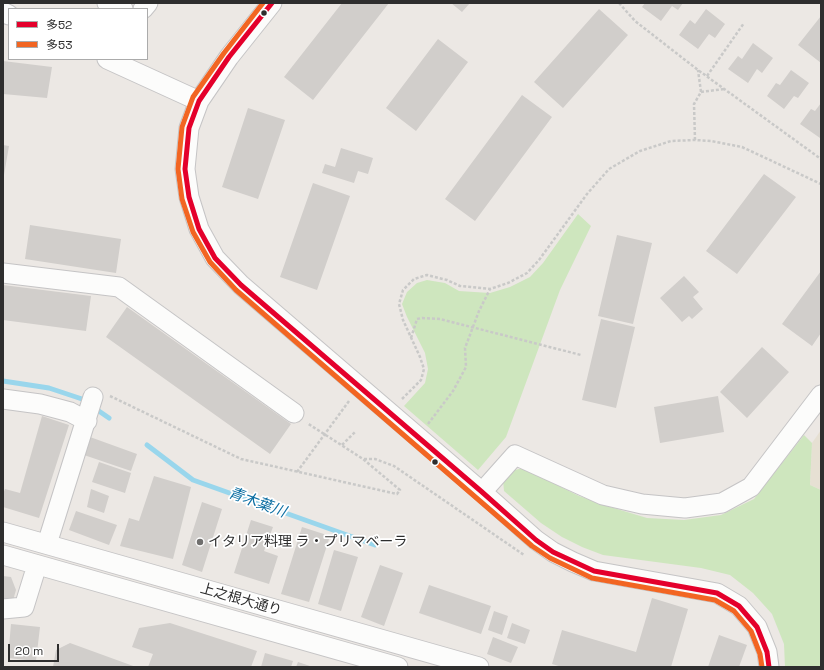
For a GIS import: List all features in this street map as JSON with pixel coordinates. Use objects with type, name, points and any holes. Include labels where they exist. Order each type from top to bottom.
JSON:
[{"type":"street","points":[[107,3],[120,8]]},
{"type":"street","points":[[272,3],[230,57],[199,101],[189,128],[185,169],[189,197],[199,229],[215,258],[241,285],[536,540],[553,552],[572,562],[594,570],[717,593],[739,606],[758,627],[767,652],[769,667]]},
{"type":"street","points":[[109,60],[199,101]]},
{"type":"street","points":[[3,273],[119,287],[294,413]]},
{"type":"street","points":[[482,492],[515,455],[603,495],[642,504],[685,508],[722,503],[751,487],[820,398]]},
{"type":"street","points":[[3,399],[40,404],[70,412],[94,407]]},
{"type":"street","points":[[47,544],[94,407]]},
{"type":"street","name":"上之根大通り","points":[[3,532],[479,667]]},
{"type":"street","name":"上之根大通り","points":[[3,555],[341,659],[398,667]]},
{"type":"street","points":[[3,609],[24,607],[38,565]]},
{"type":"street","points":[[341,659],[350,631]]},
{"type":"path","points":[[619,3],[635,21],[698,70],[821,159]]},
{"type":"path","points":[[707,76],[744,23]]},
{"type":"path","points":[[695,140],[694,104],[701,92],[698,70]]},
{"type":"path","points":[[701,92],[724,89]]},
{"type":"path","points":[[401,400],[421,380],[424,369],[403,320],[399,304],[403,290],[414,279],[427,275],[447,280],[460,286],[490,289],[508,283],[527,273],[539,260],[587,194],[609,169],[640,151],[671,141],[711,141],[742,147],[821,184]]},
{"type":"path","points":[[424,429],[453,392],[466,367],[465,348],[479,311],[490,289]]},
{"type":"path","points":[[411,338],[417,319],[422,318],[440,320],[581,355]]},
{"type":"path","points":[[297,472],[352,397]]},
{"type":"path","points":[[94,407],[241,459],[398,494],[400,490],[363,459],[294,413]]},
{"type":"path","points":[[342,445],[356,431]]},
{"type":"path","points":[[363,459],[375,459],[394,466],[525,556],[536,540]]},
{"type":"shaded area","points":[[821,430],[821,490],[810,485],[812,443]]},
{"type":"green space","points":[[578,214],[591,226],[560,290],[506,437],[478,470],[404,406],[425,383],[428,369],[425,353],[402,304],[407,292],[417,283],[427,280],[445,283],[459,291],[490,293],[510,287],[530,277],[543,263]]},
{"type":"green space","points":[[804,435],[812,443],[810,485],[821,490],[821,667],[785,667],[784,644],[772,614],[753,593],[730,575],[701,568],[603,555],[562,537],[541,523],[504,491],[503,480],[511,471],[523,468],[579,496],[647,518],[684,520],[721,515],[754,499]]},
{"type":"building","points":[[342,3],[389,3],[313,100],[284,77]]},
{"type":"building","points":[[451,3],[470,3],[462,12]]},
{"type":"building","points":[[645,3],[683,3],[678,10],[672,6],[661,21],[642,7]]},
{"type":"building","points":[[599,9],[628,35],[563,108],[534,82]]},
{"type":"building","points":[[706,9],[725,24],[715,38],[709,34],[698,49],[679,35],[690,20],[695,24]]},
{"type":"building","points":[[821,16],[821,63],[798,45]]},
{"type":"building","points":[[438,39],[468,62],[416,131],[386,108]]},
{"type":"building","points":[[753,43],[773,58],[762,73],[757,69],[748,83],[728,69],[738,56],[742,59]]},
{"type":"building","points":[[3,61],[52,67],[47,98],[3,94]]},
{"type":"building","points":[[791,70],[809,83],[798,98],[794,96],[784,109],[767,96],[776,83],[780,85]]},
{"type":"building","points":[[522,95],[552,117],[475,221],[445,199]]},
{"type":"building","points":[[821,103],[820,138],[800,124],[811,109],[815,111]]},
{"type":"building","points":[[248,108],[285,120],[258,199],[222,187]]},
{"type":"building","points":[[3,145],[9,146],[4,175],[3,175]]},
{"type":"building","points":[[341,148],[373,158],[368,174],[358,171],[354,183],[322,173],[325,164],[335,167]]},
{"type":"building","points":[[764,174],[796,197],[737,274],[706,251]]},
{"type":"building","points":[[313,183],[350,196],[317,290],[280,277]]},
{"type":"building","points":[[30,225],[121,239],[116,273],[25,259]]},
{"type":"building","points":[[617,235],[652,243],[633,324],[598,316]]},
{"type":"building","points":[[821,271],[821,333],[812,346],[782,324]]},
{"type":"building","points":[[684,276],[699,292],[693,297],[703,309],[692,319],[689,316],[682,322],[660,298]]},
{"type":"building","points":[[3,285],[91,296],[86,331],[3,320]]},
{"type":"building","points":[[127,307],[291,424],[270,454],[106,337]]},
{"type":"building","points":[[601,319],[635,327],[616,408],[582,400]]},
{"type":"building","points":[[762,347],[789,372],[747,418],[720,392]]},
{"type":"building","points":[[718,396],[724,432],[660,443],[654,407]]},
{"type":"building","points":[[42,416],[69,425],[39,518],[3,507],[3,494],[5,489],[20,493]]},
{"type":"building","points":[[90,437],[137,454],[131,471],[84,455]]},
{"type":"building","points":[[99,462],[131,473],[125,493],[92,482]]},
{"type":"building","points":[[154,476],[191,487],[173,559],[120,546],[129,518],[139,521]]},
{"type":"building","points":[[91,489],[109,496],[104,513],[87,507]]},
{"type":"building","points":[[202,502],[222,509],[202,572],[182,565]]},
{"type":"building","points":[[76,511],[117,525],[109,545],[69,530]]},
{"type":"building","points":[[251,520],[273,527],[264,551],[278,556],[269,584],[234,573]]},
{"type":"building","points":[[302,527],[330,536],[309,602],[281,594]]},
{"type":"building","points":[[334,550],[358,557],[341,611],[318,604]]},
{"type":"building","points":[[380,565],[403,573],[384,626],[361,617]]},
{"type":"building","points":[[3,576],[11,577],[16,590],[12,604],[3,601]]},
{"type":"building","points":[[429,585],[491,606],[481,634],[419,613]]},
{"type":"building","points":[[652,598],[688,609],[671,667],[562,667],[552,664],[562,630],[636,652]]},
{"type":"building","points":[[494,611],[508,616],[502,635],[488,630]]},
{"type":"building","points":[[170,623],[257,651],[251,667],[148,667],[153,654],[132,647],[139,628]]},
{"type":"building","points":[[512,623],[530,630],[525,644],[507,638]]},
{"type":"building","points":[[11,624],[40,627],[36,661],[8,658]]},
{"type":"building","points":[[719,635],[747,645],[739,667],[708,667]]},
{"type":"building","points":[[493,637],[518,647],[511,663],[487,654]]},
{"type":"building","points":[[70,643],[136,667],[53,667],[56,650]]},
{"type":"building","points":[[265,653],[293,661],[291,667],[261,667]]},
{"type":"building","points":[[298,662],[313,667],[296,667]]},
{"type":"waterway","name":"青木葉川","points":[[3,381],[49,388],[87,402]]},
{"type":"waterway","name":"青木葉川","points":[[93,407],[109,418]]},
{"type":"waterway","name":"青木葉川","points":[[147,445],[193,480],[375,545]]},
{"type":"transit line","name":"多53","points":[[263,3],[224,53],[193,97],[182,127],[178,169],[182,199],[193,232],[210,262],[236,290],[532,546],[550,558],[592,578],[715,600],[734,611],[751,631],[760,654],[762,667]]},
{"type":"transit line","name":"多52","points":[[272,3],[229,57],[199,101],[189,128],[185,169],[189,197],[199,229],[215,258],[241,285],[536,540],[553,552],[594,571],[717,593],[739,606],[757,627],[767,652],[769,667]]},
{"type":"place","name":"イタリア料理 ラ・プリマベーラ","points":[[200,542]]}]
